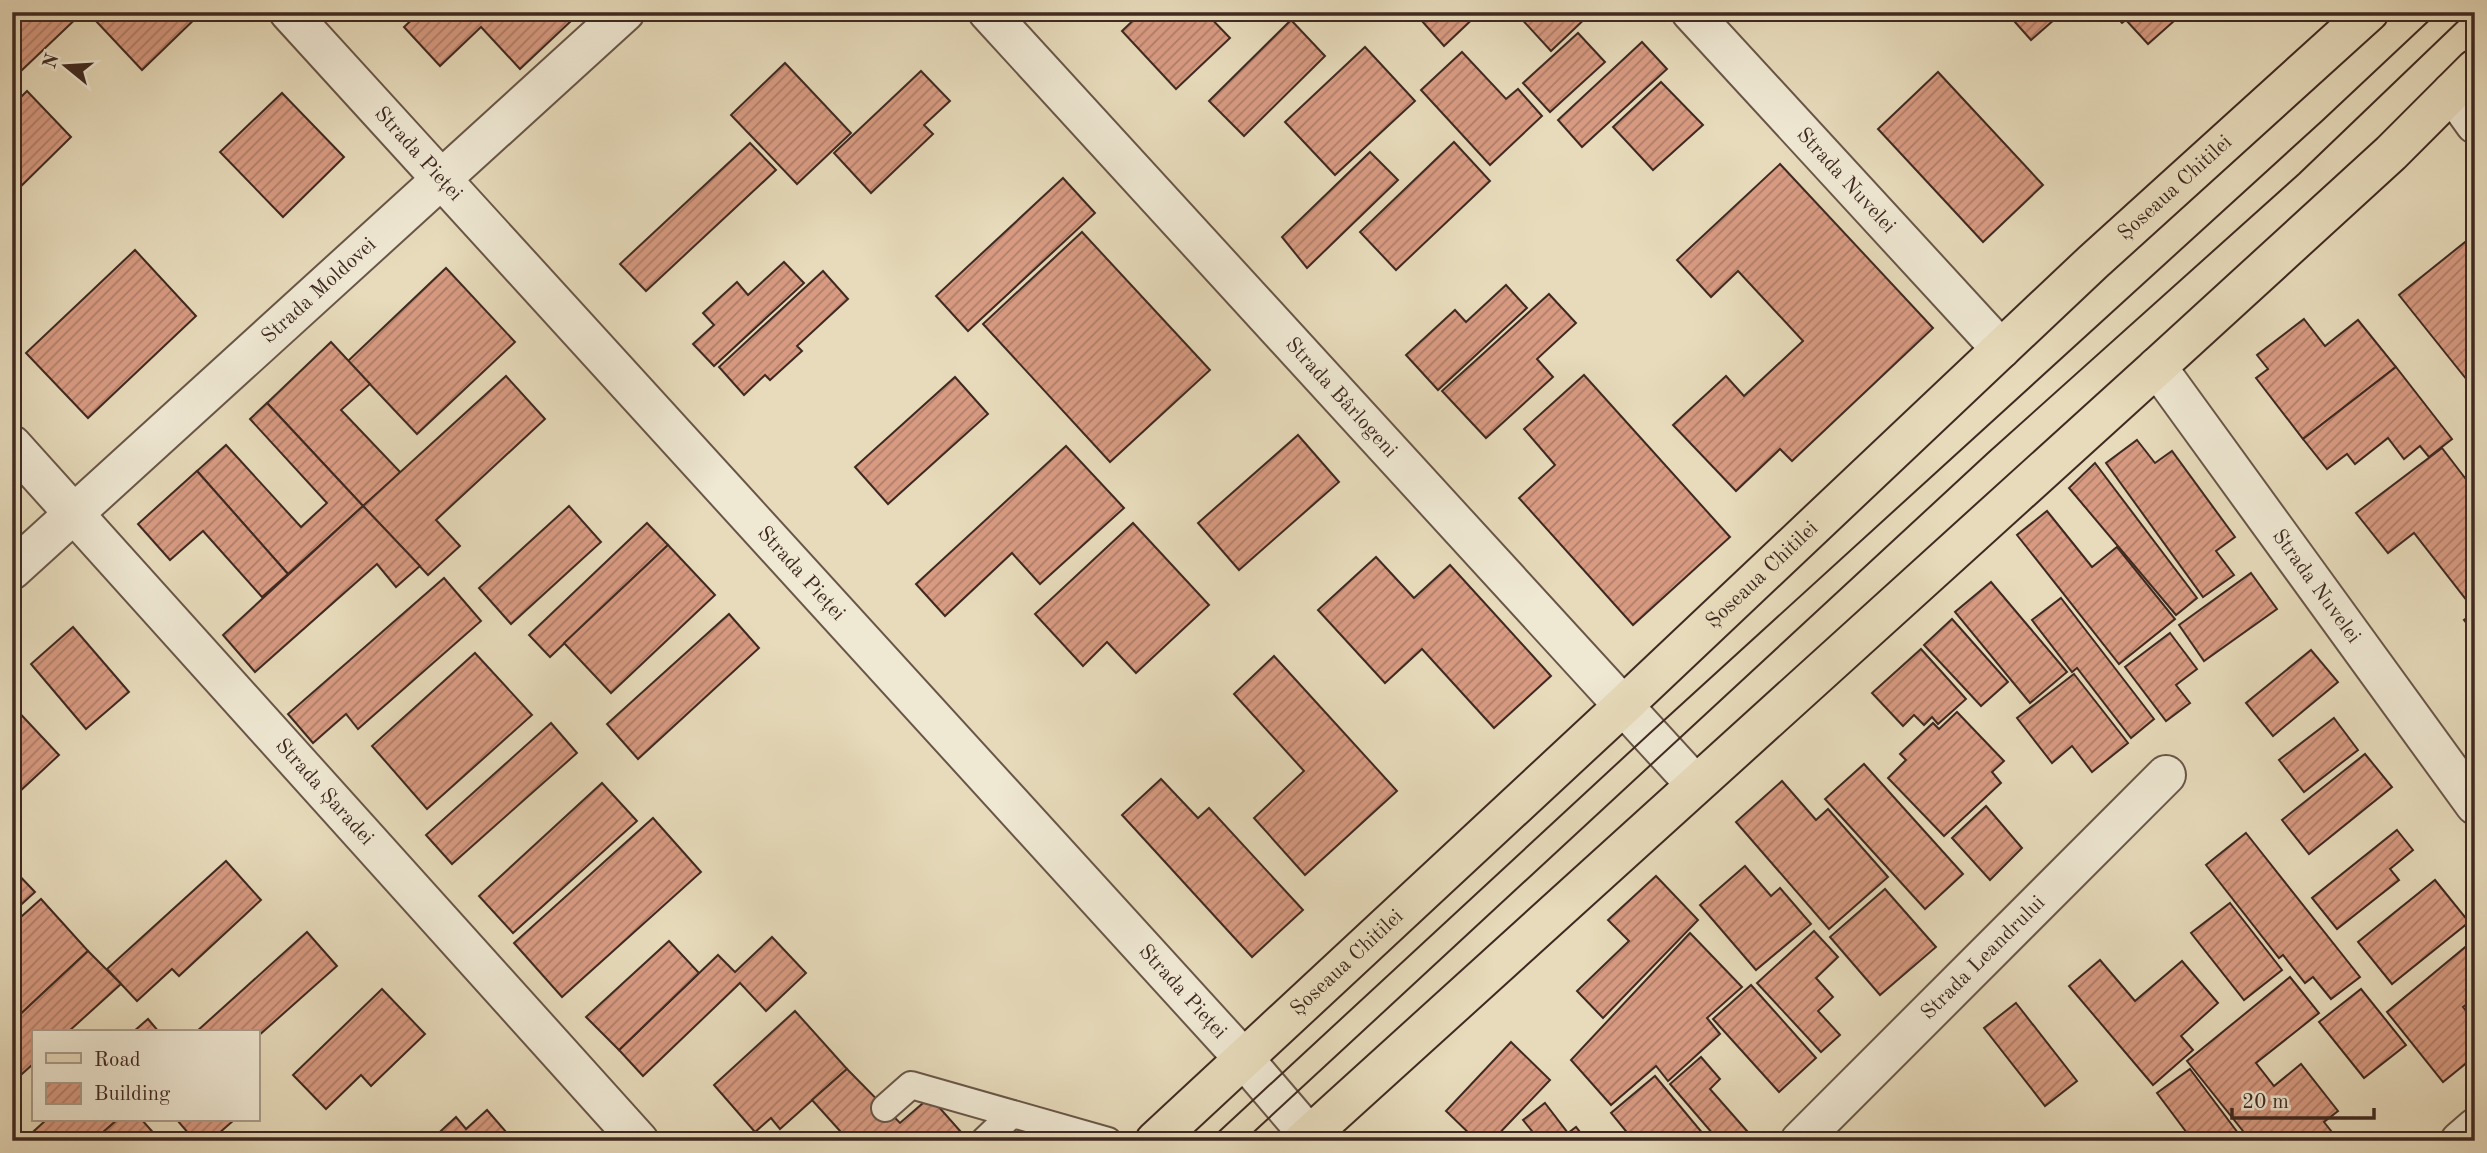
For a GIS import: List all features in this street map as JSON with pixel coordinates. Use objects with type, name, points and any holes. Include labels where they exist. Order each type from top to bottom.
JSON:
[{"type":"main road","name":"Șoseaua Chitilei","points":[[1156,1141],[1623,706],[2093,262],[2369,12]]},
{"type":"main road","points":[[1306,1138],[2157,368],[2391,153],[2463,80]]},
{"type":"street","name":"Strada Pieței","points":[[289,12],[1244,1059],[1306,1138]]},
{"type":"street","name":"Strada Moldovei","points":[[12,570],[625,12]]},
{"type":"street","name":"Strada Bârlogeni","points":[[988,12],[1695,784]]},
{"type":"street","name":"Strada Nuvelei","points":[[1691,12],[2001,349]]},
{"type":"street","points":[[2463,80],[2475,124]]},
{"type":"street","name":"Strada Nuvelei","points":[[2157,368],[2475,805]]},
{"type":"street","name":"Strada Șaradei","points":[[12,444],[639,1141]]},
{"type":"street","name":"Strada Leandrului","points":[[1800,1141],[2166,775]]},
{"type":"street","points":[[2460,1141],[2475,1128]]},
{"type":"lane","points":[[885,1108],[911,1085],[1108,1141]]},
{"type":"lane","points":[[984,1141],[1012,1114]]},
{"type":"building","points":[[12,12],[83,12],[22,70],[12,60]]},
{"type":"building","points":[[103,12],[202,12],[142,70],[95,20]]},
{"type":"building","points":[[420,12],[561,12],[570,22],[520,69],[481,27],[440,66],[404,27]]},
{"type":"building","points":[[1142,12],[1205,12],[1230,38],[1176,89],[1122,31]]},
{"type":"building","points":[[1414,12],[1480,12],[1444,46]]},
{"type":"building","points":[[1592,12],[1551,51],[1517,14]]},
{"type":"building","points":[[2006,12],[2063,12],[2031,40]]},
{"type":"building","points":[[2112,12],[2165,12],[2173,22],[2148,44],[2126,20],[2122,23]]},
{"type":"building","points":[[1291,20],[1325,56],[1244,136],[1209,101]]},
{"type":"building","points":[[1578,33],[1605,62],[1550,112],[1523,83]]},
{"type":"building","points":[[1642,42],[1667,69],[1582,147],[1558,120]]},
{"type":"building","points":[[1365,47],[1415,101],[1335,175],[1285,122]]},
{"type":"building","points":[[1462,52],[1506,99],[1518,89],[1542,116],[1490,165],[1421,90]]},
{"type":"building","points":[[785,63],[851,133],[797,184],[731,115]]},
{"type":"building","points":[[921,71],[950,101],[924,125],[933,134],[871,193],[834,153]]},
{"type":"building","points":[[1938,72],[2043,185],[1983,242],[1878,129]]},
{"type":"building","points":[[1661,82],[1703,125],[1653,170],[1613,127]]},
{"type":"building","points":[[27,91],[71,137],[12,195],[12,106]]},
{"type":"building","points":[[282,93],[344,157],[283,217],[220,152]]},
{"type":"building","points":[[1454,142],[1490,181],[1396,270],[1360,232]]},
{"type":"building","points":[[750,143],[776,170],[646,291],[620,264]]},
{"type":"building","points":[[1370,152],[1398,180],[1307,268],[1282,237]]},
{"type":"building","points":[[1780,164],[1933,328],[1792,461],[1780,449],[1736,491],[1673,425],[1726,376],[1744,396],[1803,341],[1738,271],[1711,297],[1677,260]]},
{"type":"building","points":[[1063,178],[1095,213],[968,331],[936,296]]},
{"type":"building","points":[[1082,232],[1210,370],[1110,462],[983,324]]},
{"type":"building","points":[[2475,234],[2475,390],[2399,295]]},
{"type":"building","points":[[135,250],[196,316],[88,418],[26,353]]},
{"type":"building","points":[[784,262],[804,283],[714,366],[693,344],[714,325],[703,313],[737,282],[748,295]]},
{"type":"building","points":[[446,268],[515,342],[417,434],[348,361]]},
{"type":"building","points":[[823,271],[848,299],[797,346],[802,351],[770,380],[765,375],[744,395],[719,367]]},
{"type":"building","points":[[1506,285],[1527,308],[1438,390],[1406,355],[1455,310],[1466,322]]},
{"type":"building","points":[[1549,294],[1576,323],[1537,359],[1553,377],[1486,438],[1442,391]]},
{"type":"building","points":[[2304,319],[2325,346],[2358,320],[2396,367],[2303,439],[2256,378],[2268,369],[2257,355]]},
{"type":"building","points":[[331,342],[370,384],[341,410],[401,473],[363,506],[267,403]]},
{"type":"building","points":[[2396,367],[2452,439],[2429,457],[2420,446],[2404,459],[2388,438],[2355,464],[2347,454],[2327,469],[2303,439]]},
{"type":"building","points":[[1584,375],[1730,537],[1633,625],[1519,498],[1555,465],[1524,429]]},
{"type":"building","points":[[506,376],[545,419],[436,520],[460,546],[428,575],[363,506]]},
{"type":"building","points":[[955,377],[988,414],[888,504],[855,467]]},
{"type":"building","points":[[267,403],[363,506],[288,574],[197,471],[226,445],[301,527],[327,503],[250,419]]},
{"type":"building","points":[[1298,435],[1339,482],[1239,570],[1198,523]]},
{"type":"building","points":[[2137,440],[2155,463],[2172,451],[2235,537],[2216,551],[2234,575],[2203,597],[2106,463]]},
{"type":"building","points":[[1066,446],[1124,508],[1040,584],[1012,553],[945,616],[916,584]]},
{"type":"building","points":[[2442,448],[2475,491],[2475,611],[2414,533],[2388,553],[2356,513]]},
{"type":"building","points":[[2095,463],[2197,598],[2176,615],[2069,488]]},
{"type":"building","points":[[197,471],[288,574],[262,597],[203,531],[170,560],[138,524]]},
{"type":"building","points":[[363,506],[420,566],[396,587],[377,564],[255,672],[223,635]]},
{"type":"building","points":[[569,506],[601,542],[511,624],[479,588]]},
{"type":"building","points":[[2047,511],[2092,567],[2117,547],[2175,619],[2119,664],[2017,535]]},
{"type":"building","points":[[647,523],[668,545],[550,657],[529,635]]},
{"type":"building","points":[[1133,523],[1209,605],[1136,673],[1107,642],[1083,666],[1035,614]]},
{"type":"building","points":[[668,545],[715,595],[611,693],[564,643]]},
{"type":"building","points":[[1376,557],[1414,598],[1450,565],[1551,676],[1494,728],[1422,649],[1385,683],[1318,610]]},
{"type":"building","points":[[2251,573],[2277,609],[2204,661],[2179,625]]},
{"type":"building","points":[[444,578],[481,621],[358,729],[346,714],[313,743],[288,714]]},
{"type":"building","points":[[1991,582],[2067,672],[2030,703],[1955,612]]},
{"type":"building","points":[[2061,598],[2154,719],[2131,738],[2077,668],[2072,672],[2032,620]]},
{"type":"building","points":[[2475,612],[2475,634],[2464,620]]},
{"type":"building","points":[[729,614],[759,648],[638,759],[607,724]]},
{"type":"building","points":[[1952,619],[2008,682],[1981,706],[1924,645]]},
{"type":"building","points":[[73,627],[129,692],[86,729],[31,664]]},
{"type":"building","points":[[2170,633],[2197,669],[2176,685],[2190,703],[2166,721],[2125,667]]},
{"type":"building","points":[[1921,649],[1966,699],[1938,724],[1932,717],[1924,725],[1914,715],[1903,726],[1872,693]]},
{"type":"building","points":[[2311,650],[2338,682],[2273,736],[2246,703]]},
{"type":"building","points":[[475,653],[532,715],[427,809],[372,746]]},
{"type":"building","points":[[1274,656],[1397,791],[1305,875],[1254,818],[1304,771],[1234,694]]},
{"type":"building","points":[[2074,674],[2128,743],[2092,772],[2072,746],[2052,763],[2017,718]]},
{"type":"building","points":[[12,705],[59,755],[19,792],[12,785]]},
{"type":"building","points":[[1957,712],[2004,761],[1992,772],[2001,783],[1944,836],[1888,778],[1906,760],[1900,754],[1933,723],[1939,729]]},
{"type":"building","points":[[2334,718],[2358,750],[2304,792],[2279,760]]},
{"type":"building","points":[[551,723],[577,753],[452,864],[426,835]]},
{"type":"building","points":[[2365,754],[2392,787],[2309,854],[2282,820]]},
{"type":"building","points":[[1864,764],[1963,874],[1925,909],[1825,799]]},
{"type":"building","points":[[1161,779],[1198,818],[1209,808],[1303,910],[1252,957],[1122,815]]},
{"type":"building","points":[[1782,781],[1816,820],[1828,809],[1888,877],[1829,929],[1736,822]]},
{"type":"building","points":[[602,783],[637,821],[513,933],[479,896]]},
{"type":"building","points":[[1986,806],[2022,848],[1990,880],[1952,838]]},
{"type":"building","points":[[653,818],[701,872],[562,997],[514,943]]},
{"type":"building","points":[[2397,830],[2413,850],[2390,869],[2399,880],[2337,929],[2312,898]]},
{"type":"building","points":[[2246,833],[2360,977],[2331,999],[2313,977],[2305,983],[2283,955],[2279,958],[2206,865]]},
{"type":"building","points":[[226,861],[261,900],[179,976],[172,969],[137,1001],[107,969]]},
{"type":"building","points":[[1745,866],[1771,896],[1780,888],[1811,924],[1756,970],[1700,905]]},
{"type":"building","points":[[12,868],[35,892],[12,913]]},
{"type":"building","points":[[1656,876],[1698,920],[1603,1018],[1577,991],[1629,941],[1608,920]]},
{"type":"building","points":[[2435,880],[2469,922],[2392,984],[2358,942]]},
{"type":"building","points":[[1885,889],[1936,947],[1880,995],[1830,937]]},
{"type":"building","points":[[41,899],[88,951],[12,1022],[12,925]]},
{"type":"building","points":[[2230,903],[2282,970],[2244,1000],[2191,933]]},
{"type":"building","points":[[1814,931],[1838,957],[1816,978],[1833,997],[1818,1011],[1840,1035],[1821,1052],[1757,983]]},
{"type":"building","points":[[307,932],[337,966],[259,1035],[259,1030],[198,1030]]},
{"type":"building","points":[[1690,933],[1742,987],[1707,1018],[1720,1034],[1668,1081],[1656,1066],[1611,1105],[1571,1060]]},
{"type":"building","points":[[772,937],[806,973],[766,1011],[740,983],[643,1076],[619,1050],[718,955],[735,972]]},
{"type":"building","points":[[2475,939],[2475,998],[2463,1007],[2475,1022],[2475,1056],[2443,1082],[2387,1012]]},
{"type":"building","points":[[669,941],[699,973],[619,1050],[586,1017]]},
{"type":"building","points":[[88,951],[121,984],[70,1030],[32,1030],[32,1065],[12,1083],[12,1022]]},
{"type":"building","points":[[2100,960],[2135,1001],[2182,961],[2218,1003],[2181,1036],[2193,1050],[2153,1085],[2069,986]]},
{"type":"building","points":[[2290,977],[2319,1013],[2256,1063],[2274,1086],[2301,1064],[2338,1111],[2324,1122],[2339,1141],[2251,1141],[2187,1061]]},
{"type":"building","points":[[1751,985],[1816,1058],[1779,1092],[1713,1019]]},
{"type":"building","points":[[382,989],[425,1034],[371,1086],[361,1075],[326,1109],[293,1075]]},
{"type":"building","points":[[2361,989],[2406,1045],[2364,1078],[2319,1022]]},
{"type":"building","points":[[2016,1003],[2077,1081],[2045,1106],[1984,1028]]},
{"type":"building","points":[[795,1011],[847,1069],[780,1129],[771,1118],[755,1132],[714,1085]]},
{"type":"building","points":[[148,1019],[157,1030],[135,1030]]},
{"type":"building","points":[[1511,1042],[1550,1080],[1492,1141],[1477,1141],[1446,1111]]},
{"type":"building","points":[[1701,1057],[1720,1079],[1710,1089],[1747,1131],[1736,1141],[1719,1141],[1670,1084]]},
{"type":"building","points":[[847,1069],[900,1123],[930,1097],[969,1141],[849,1141],[812,1100]]},
{"type":"building","points":[[2190,1069],[2244,1141],[2193,1141],[2157,1093]]},
{"type":"building","points":[[1655,1076],[1709,1141],[1634,1141],[1611,1113]]},
{"type":"building","points":[[1545,1103],[1568,1133],[1576,1127],[1587,1141],[1540,1141],[1523,1120]]},
{"type":"building","points":[[487,1110],[514,1141],[430,1141],[456,1117],[466,1129]]},
{"type":"building","points":[[44,1122],[115,1122],[93,1141],[41,1141],[34,1131]]},
{"type":"building","points":[[115,1122],[144,1122],[158,1138],[155,1141],[93,1141]]},
{"type":"building","points":[[179,1122],[232,1122],[210,1141],[195,1141]]},
{"type":"building","points":[[1531,1134],[1537,1141],[1522,1141]]},
{"type":"tram line","points":[[1209,1141],[2438,12]]},
{"type":"tram line","points":[[1244,1141],[1988,453],[2299,174],[2468,12]]}]
